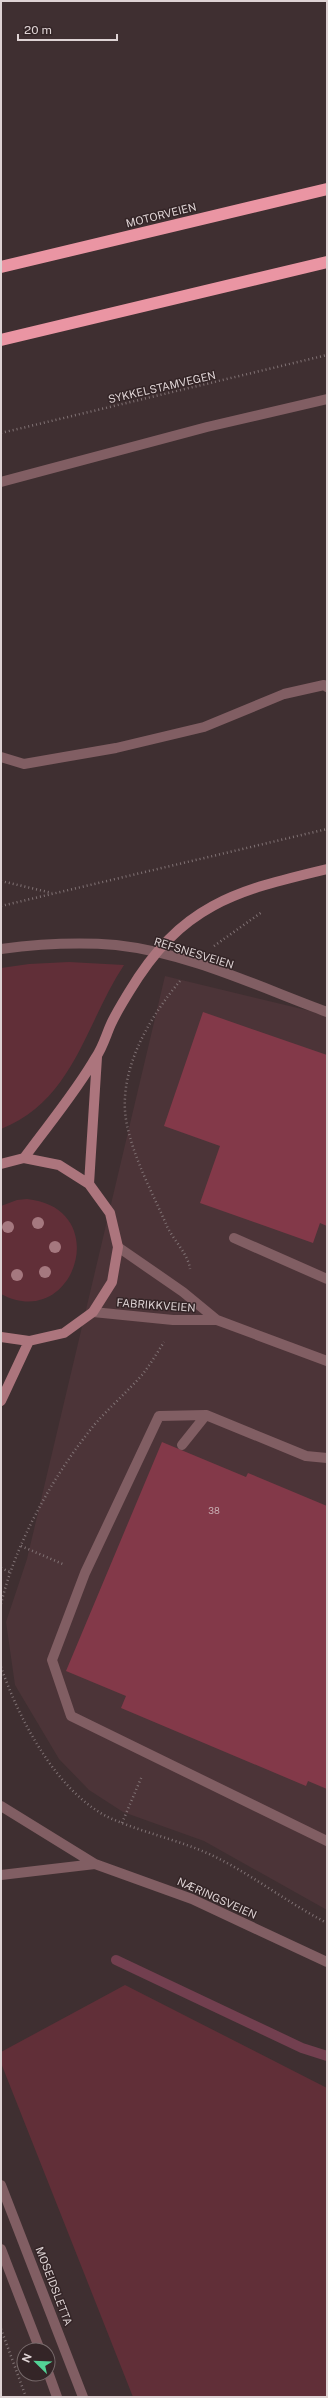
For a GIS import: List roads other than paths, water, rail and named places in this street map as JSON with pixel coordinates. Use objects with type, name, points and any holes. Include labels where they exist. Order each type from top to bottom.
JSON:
[{"type":"highway","name":"MOTORVEIEN","points":[[1,267],[327,189]]},
{"type":"highway","points":[[1,340],[327,262]]},
{"type":"street","points":[[1,482],[207,427],[327,399]]},
{"type":"street","points":[[1,757],[24,764],[116,748],[204,727],[284,694],[324,684],[327,687]]},
{"type":"street","points":[[24,1158],[97,1056],[111,1022],[130,991],[157,952],[175,932],[213,905],[261,885],[327,870]]},
{"type":"street","name":"REFSNESVEIEN","points":[[1,949],[46,944],[84,944],[116,946],[157,952],[196,963],[327,1012]]},
{"type":"street","points":[[89,1184],[97,1056]]},
{"type":"street","points":[[1,1164],[24,1158],[59,1165],[89,1184],[110,1212],[118,1247],[112,1282],[93,1312],[64,1333],[29,1341],[1,1337]]},
{"type":"street","points":[[234,1238],[327,1279]]},
{"type":"street","name":"FABRIKKVEIEN","points":[[118,1247],[183,1292],[218,1320],[327,1361]]},
{"type":"street","name":"FABRIKKVEIEN","points":[[93,1312],[173,1320],[218,1320]]},
{"type":"street","points":[[1,1401],[29,1341]]},
{"type":"street","points":[[182,1445],[206,1415]]},
{"type":"street","points":[[327,1458],[306,1456],[206,1415],[159,1416],[85,1574],[52,1660],[72,1716],[327,1841]]},
{"type":"street","name":"NÆRINGSVEIEN","points":[[1,1806],[95,1864],[192,1899],[327,1962]]},
{"type":"street","name":"NÆRINGSVEIEN","points":[[1,1875],[95,1864]]},
{"type":"street","name":"MOSEIDSLETTA","points":[[1,2185],[83,2397]]},
{"type":"street","points":[[1,2249],[37,2342]]},
{"type":"street","points":[[52,2382],[57,2397]]},
{"type":"waterway","points":[[116,1960],[302,2048],[327,2056]]}]
